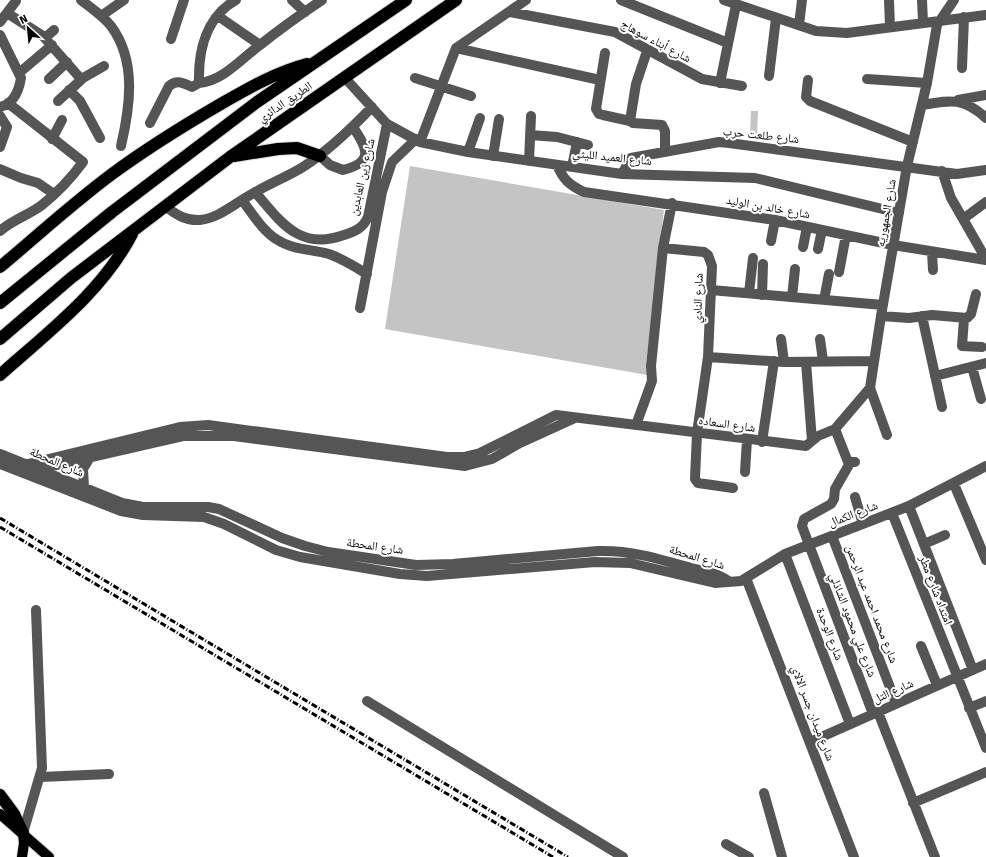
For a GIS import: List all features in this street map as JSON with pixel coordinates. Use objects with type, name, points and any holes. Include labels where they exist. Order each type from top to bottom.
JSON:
[{"type":"highway","name":"الطريق الدائري","points":[[0,303],[53,259],[239,115],[406,0]]},
{"type":"highway","name":"الطريق الدائري","points":[[0,339],[71,278],[230,157],[456,0]]},
{"type":"highway","name":"الطريق الدائري","points":[[0,267],[113,174],[179,129],[231,98],[285,70],[316,62]]},
{"type":"highway","points":[[230,157],[278,149],[297,148],[320,156]]},
{"type":"highway","name":"الطريق الدائري","points":[[0,375],[86,296],[111,268],[122,252],[133,231]]},
{"type":"highway","points":[[0,795],[14,814],[23,833]]},
{"type":"main road","points":[[0,814],[49,857]]},
{"type":"main road","points":[[22,857],[24,843],[23,833]]},
{"type":"street","points":[[80,0],[110,25],[121,43],[128,66],[130,86],[121,146]]},
{"type":"street","points":[[101,16],[124,0]]},
{"type":"street","points":[[171,39],[184,0]]},
{"type":"street","points":[[199,83],[198,61],[205,36],[227,5],[236,0]]},
{"type":"street","points":[[292,0],[304,12]]},
{"type":"street","points":[[456,48],[526,0]]},
{"type":"street","points":[[621,0],[728,43]]},
{"type":"street","points":[[725,0],[816,31],[847,33],[986,15]]},
{"type":"street","points":[[799,25],[802,0]]},
{"type":"street","points":[[889,0],[890,27]]},
{"type":"street","points":[[922,0],[923,22]]},
{"type":"street","name":"شارع الجمهوريه","points":[[887,435],[870,388],[874,361],[907,166],[927,83],[939,20],[954,0]]},
{"type":"street","points":[[0,22],[16,1]]},
{"type":"street","points":[[150,122],[169,86],[174,82],[178,81],[192,86],[221,76],[320,1]]},
{"type":"street","points":[[720,82],[736,5]]},
{"type":"street","points":[[7,12],[52,45],[81,79]]},
{"type":"street","name":"شارع أبناء سوهاج","points":[[510,12],[615,32],[647,51],[702,79],[742,86]]},
{"type":"street","points":[[218,16],[260,45]]},
{"type":"street","points":[[769,76],[776,18]]},
{"type":"street","points":[[962,68],[964,18]]},
{"type":"street","points":[[44,38],[54,30]]},
{"type":"street","points":[[0,35],[21,78],[16,95],[4,105],[83,162],[42,205],[14,220],[0,231]]},
{"type":"street","points":[[19,73],[52,45]]},
{"type":"street","points":[[456,48],[600,80]]},
{"type":"street","name":"شارع زين العابدين","points":[[360,308],[382,192],[392,162],[418,140],[442,86],[456,48]]},
{"type":"street","points":[[630,121],[636,84],[647,51]]},
{"type":"street","points":[[605,53],[596,104],[599,114],[634,123],[662,125],[665,131],[665,152]]},
{"type":"street","points":[[49,79],[66,62]]},
{"type":"street","points":[[58,101],[81,79],[104,66]]},
{"type":"street","name":"شارع العميد الليثي","points":[[345,78],[387,124],[418,140],[468,152],[622,174],[755,178],[899,213]]},
{"type":"street","points":[[415,78],[471,96]]},
{"type":"street","points":[[867,79],[927,83]]},
{"type":"street","points":[[808,80],[806,97],[810,101],[913,142]]},
{"type":"street","points":[[70,90],[80,101],[100,138]]},
{"type":"street","points":[[922,105],[986,95]]},
{"type":"street","points":[[954,100],[966,103],[986,118]]},
{"type":"street","points":[[166,207],[186,219],[200,220],[214,217],[255,192],[301,168],[320,156],[354,127],[372,107]]},
{"type":"street","points":[[0,116],[7,127],[0,147]]},
{"type":"street","points":[[529,161],[531,116]]},
{"type":"street","points":[[468,152],[480,118]]},
{"type":"street","points":[[493,156],[499,119]]},
{"type":"street","points":[[52,139],[62,120]]},
{"type":"street","name":"شارع زين العابدين","points":[[255,192],[288,229],[311,238],[327,240],[357,230],[364,225],[368,217],[387,124]]},
{"type":"street","points":[[320,156],[330,165],[343,170],[363,160],[366,154],[366,149],[354,127]]},
{"type":"street","points":[[530,135],[557,137],[588,145]]},
{"type":"street","points":[[572,167],[577,142]]},
{"type":"street","name":"شارع طلعت حرب","points":[[622,174],[631,158],[719,142],[907,166],[957,174],[986,171]]},
{"type":"street","name":"شارع خالد بن الوليد","points":[[557,165],[562,177],[572,186],[584,192],[672,203],[775,220],[893,246],[986,259]]},
{"type":"street","points":[[0,168],[21,178],[38,183],[54,194]]},
{"type":"street","points":[[942,171],[951,198],[986,259]]},
{"type":"street","points":[[242,200],[266,230],[276,239],[301,249],[343,259],[366,274]]},
{"type":"street","points":[[963,219],[986,202]]},
{"type":"street","points":[[636,425],[652,381],[651,366],[663,248],[672,203]]},
{"type":"street","points":[[771,241],[775,220]]},
{"type":"street","points":[[803,247],[807,227]]},
{"type":"street","points":[[818,249],[822,230]]},
{"type":"street","points":[[824,300],[846,235]]},
{"type":"street","points":[[326,254],[327,240]]},
{"type":"street","name":"شارع النادي","points":[[663,248],[699,250],[708,255],[712,266],[708,357],[697,433],[695,481],[733,488]]},
{"type":"street","points":[[932,252],[933,270]]},
{"type":"street","points":[[749,294],[753,258]]},
{"type":"street","points":[[762,295],[763,264]]},
{"type":"street","points":[[792,297],[795,269]]},
{"type":"street","points":[[711,290],[824,300],[882,311],[909,318],[932,315],[964,319],[971,314],[976,294]]},
{"type":"street","points":[[922,316],[942,406]]},
{"type":"street","points":[[964,319],[962,346],[982,347]]},
{"type":"street","points":[[762,442],[779,362],[781,339]]},
{"type":"street","points":[[820,339],[823,362]]},
{"type":"street","points":[[708,357],[779,362],[874,361]]},
{"type":"street","points":[[806,362],[812,441]]},
{"type":"street","points":[[935,376],[986,363]]},
{"type":"street","points":[[972,367],[981,399]]},
{"type":"street","name":"شارع السعاده","points":[[518,439],[556,415],[762,442],[806,446],[812,441],[835,429],[870,388]]},
{"type":"street","points":[[28,464],[166,430],[194,425],[222,425],[456,457],[480,453],[577,417]]},
{"type":"street","name":"شارع علي محمود الشاذلي","points":[[835,429],[847,460],[853,462],[835,490],[834,499],[831,504],[804,519],[802,522],[808,545],[935,857]]},
{"type":"street","points":[[22,473],[89,459],[168,439],[201,435],[217,435],[465,466],[484,462],[518,439]]},
{"type":"street","points":[[745,472],[747,440]]},
{"type":"street","name":"شارع المحطة","points":[[0,454],[28,464],[112,500],[133,505],[154,507],[208,507],[219,509],[282,538],[328,552],[403,563],[441,565],[598,551],[622,551],[646,555],[716,575],[728,581]]},
{"type":"street","points":[[84,488],[83,469],[89,459]]},
{"type":"street","name":"شارع المحطة","points":[[0,464],[121,511],[143,515],[204,517],[224,524],[265,545],[288,554],[400,574],[441,576],[595,562],[618,562],[642,565],[714,584],[728,581]]},
{"type":"street","name":"شارع الكمال","points":[[728,581],[741,581],[785,554],[909,506],[986,467]]},
{"type":"street","points":[[954,484],[986,560]]},
{"type":"street","points":[[855,497],[863,524]]},
{"type":"street","points":[[909,506],[973,670]]},
{"type":"street","name":"امتداد شارع مطر","points":[[892,513],[956,677],[986,748]]},
{"type":"street","points":[[924,544],[945,535]]},
{"type":"street","name":"شارع محمد احمد عبد الرحمن","points":[[832,536],[896,703]]},
{"type":"street","name":"شارع الوحدة","points":[[785,554],[850,724]]},
{"type":"street","name":"شارع ميدان جسر الالاي","points":[[746,578],[854,857]]},
{"type":"street","points":[[23,833],[35,790],[41,777],[42,768],[36,610]]},
{"type":"street","points":[[921,646],[937,686]]},
{"type":"street","name":"شارع التل","points":[[810,742],[986,664]]},
{"type":"street","points":[[367,701],[623,857]]},
{"type":"street","points":[[969,708],[986,701]]},
{"type":"street","points":[[913,803],[986,772]]},
{"type":"street","points":[[41,777],[109,774]]},
{"type":"street","points":[[764,793],[782,857]]},
{"type":"street","points":[[726,844],[749,857]]},
{"type":"building","points":[[751,111],[758,111],[757,136],[750,136]]},
{"type":"building","points":[[410,166],[664,210],[646,363],[647,375],[385,329]]},
{"type":"railway","points":[[0,518],[568,857]]},
{"type":"railway","points":[[0,527],[553,857]]}]
